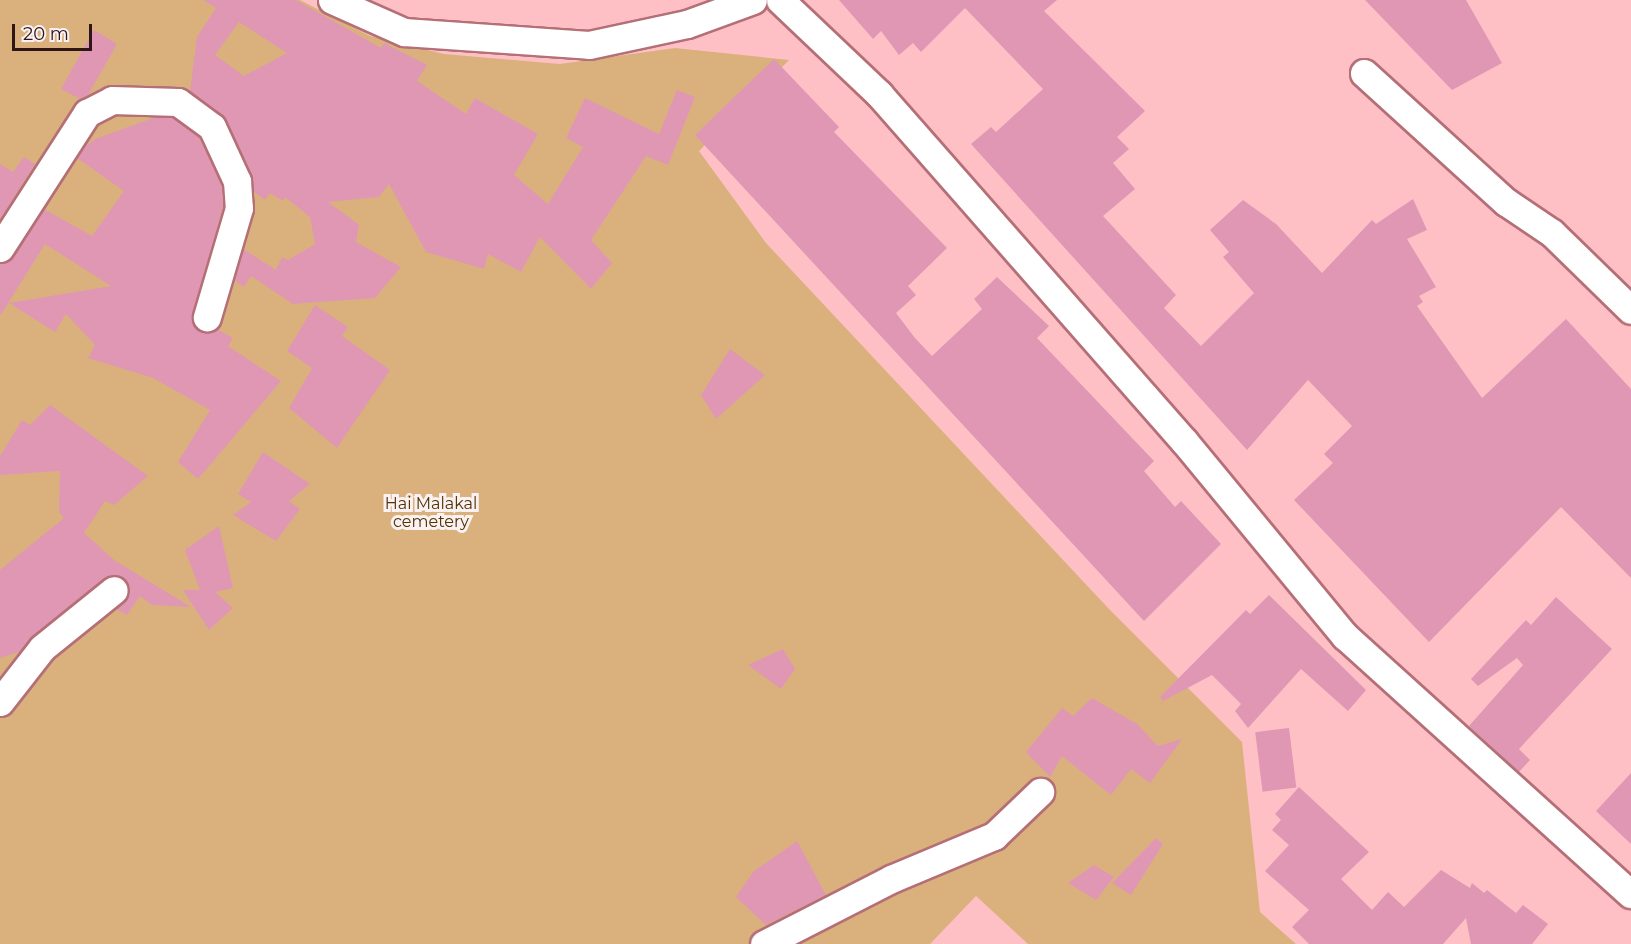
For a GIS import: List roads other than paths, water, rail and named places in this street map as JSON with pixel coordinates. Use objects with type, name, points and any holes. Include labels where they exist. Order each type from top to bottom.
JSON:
[{"type":"street","points":[[332,0],[404,32],[589,45],[687,24],[753,0]]},
{"type":"street","points":[[780,0],[879,94],[1184,441],[1345,636],[1631,894]]},
{"type":"street","points":[[1364,73],[1506,202],[1552,233],[1631,310]]},
{"type":"street","points":[[0,248],[87,113],[112,100],[178,102],[212,127],[237,181],[239,208],[207,317]]},
{"type":"street","points":[[0,702],[42,648],[114,590]]},
{"type":"street","points":[[764,944],[891,879],[994,836],[1040,792]]},
{"type":"park label","name":"Hai Malakal cemetery","points":[[431,513]]}]
